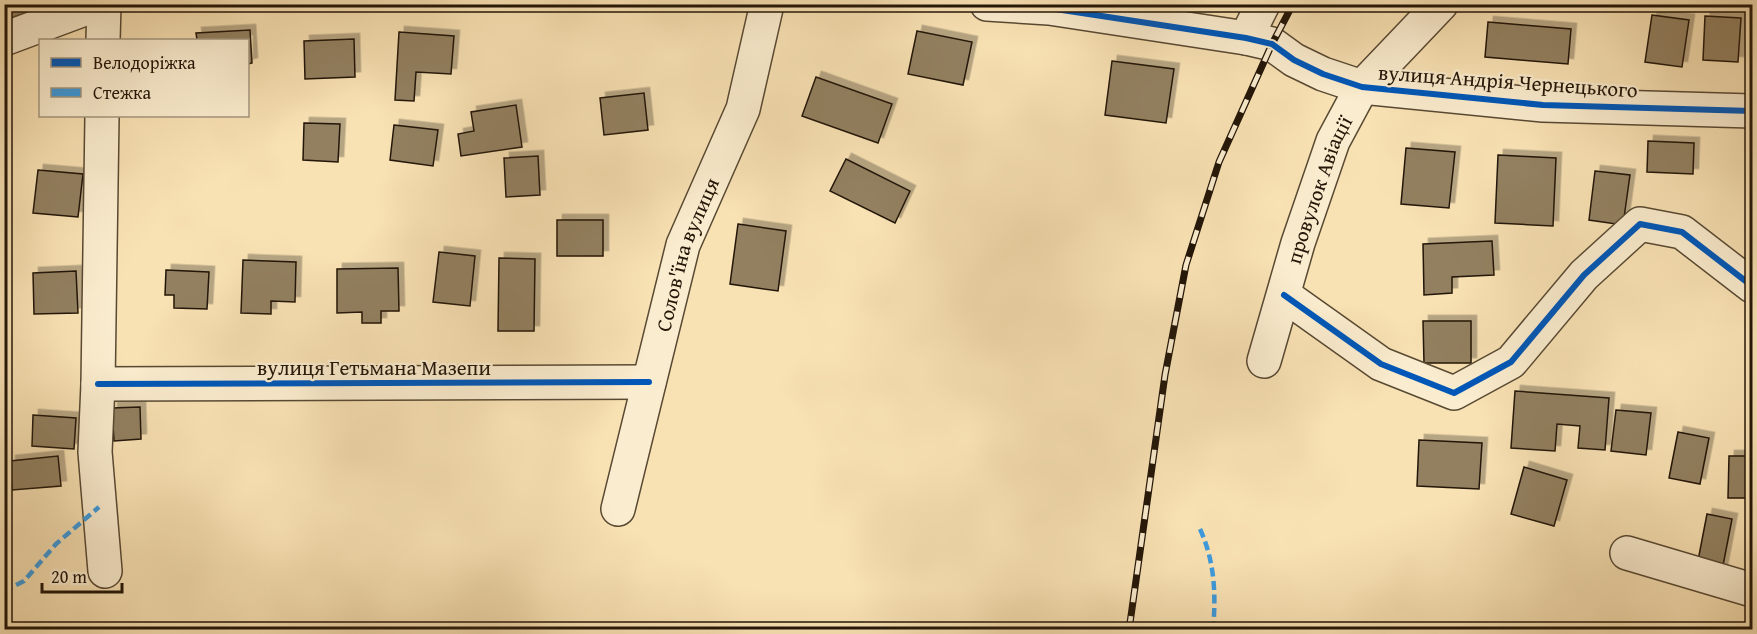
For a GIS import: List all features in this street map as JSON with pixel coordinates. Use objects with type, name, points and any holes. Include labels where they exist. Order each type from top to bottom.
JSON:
[{"type":"street","points":[[4,39],[98,4]]},
{"type":"street","points":[[104,4],[104,39]]},
{"type":"street","name":"Солов'їна вулиця","points":[[618,508],[683,245],[743,108],[767,4]]},
{"type":"street","name":"вулиця Андрія Чернецького","points":[[987,4],[1049,6],[1246,38],[1272,44],[1294,60],[1323,74],[1362,87],[1543,105],[1752,111]]},
{"type":"street","points":[[1246,38],[1263,4]]},
{"type":"street","name":"провулок Авіації","points":[[1264,361],[1298,243],[1333,141],[1362,87],[1441,4]]},
{"type":"street","points":[[102,117],[98,384],[94,452],[105,571]]},
{"type":"street","points":[[1284,295],[1381,364],[1454,393],[1511,362],[1584,275],[1640,224],[1682,232],[1752,286]]},
{"type":"street","name":"вулиця Гетьмана Мазепи","points":[[98,384],[649,382]]},
{"type":"street","points":[[1627,553],[1752,590]]},
{"type":"building","points":[[4,4],[24,4],[29,19],[4,27]]},
{"type":"building","points":[[1652,15],[1689,20],[1682,67],[1645,62]]},
{"type":"building","points":[[1705,16],[1741,18],[1738,62],[1703,60]]},
{"type":"building","points":[[1488,22],[1571,29],[1568,64],[1485,57]]},
{"type":"building","points":[[250,30],[252,63],[249,64],[249,39],[197,39],[196,33]]},
{"type":"building","points":[[917,31],[972,42],[963,85],[908,74]]},
{"type":"building","points":[[399,32],[454,36],[451,74],[416,72],[414,101],[395,100]]},
{"type":"building","points":[[354,39],[355,77],[305,79],[304,41]]},
{"type":"building","points":[[1112,61],[1174,69],[1166,123],[1105,115]]},
{"type":"building","points":[[816,77],[892,104],[878,143],[802,116]]},
{"type":"building","points":[[644,93],[648,130],[604,135],[600,98]]},
{"type":"building","points":[[516,105],[522,147],[461,156],[458,134],[474,131],[471,112]]},
{"type":"building","points":[[304,123],[340,124],[338,162],[303,160]]},
{"type":"building","points":[[394,125],[438,130],[433,166],[390,160]]},
{"type":"building","points":[[1648,141],[1694,143],[1693,174],[1647,172]]},
{"type":"building","points":[[1406,148],[1455,152],[1449,208],[1401,204]]},
{"type":"building","points":[[1498,155],[1556,158],[1553,226],[1495,223]]},
{"type":"building","points":[[538,156],[540,195],[506,197],[504,158]]},
{"type":"building","points":[[846,159],[910,191],[895,223],[830,191]]},
{"type":"building","points":[[38,170],[83,174],[78,217],[33,213]]},
{"type":"building","points":[[1595,171],[1630,175],[1623,225],[1589,220]]},
{"type":"building","points":[[557,220],[603,220],[603,256],[557,256]]},
{"type":"building","points":[[738,224],[786,231],[778,291],[730,284]]},
{"type":"building","points":[[1492,241],[1494,275],[1452,277],[1452,293],[1424,295],[1423,244]]},
{"type":"building","points":[[439,252],[475,256],[470,306],[433,302]]},
{"type":"building","points":[[499,258],[535,259],[534,331],[498,331]]},
{"type":"building","points":[[243,260],[296,262],[295,302],[271,301],[271,314],[241,313]]},
{"type":"building","points":[[398,268],[399,311],[381,311],[381,323],[362,323],[362,312],[337,313],[337,269]]},
{"type":"building","points":[[166,270],[209,272],[207,309],[174,308],[174,295],[165,295]]},
{"type":"building","points":[[76,271],[78,313],[34,314],[33,273]]},
{"type":"building","points":[[1423,321],[1471,321],[1471,363],[1424,363]]},
{"type":"building","points":[[1515,391],[1609,398],[1605,450],[1578,448],[1580,426],[1557,424],[1555,451],[1511,448]]},
{"type":"building","points":[[140,407],[141,439],[114,441],[112,408]]},
{"type":"building","points":[[1616,410],[1651,413],[1646,455],[1611,451]]},
{"type":"building","points":[[33,415],[76,418],[74,449],[32,446]]},
{"type":"building","points":[[1678,432],[1709,438],[1700,484],[1669,478]]},
{"type":"building","points":[[1419,440],[1482,443],[1479,489],[1417,486]]},
{"type":"building","points":[[58,456],[61,486],[12,490],[10,461]]},
{"type":"building","points":[[1729,456],[1752,456],[1752,498],[1728,498]]},
{"type":"building","points":[[1524,467],[1567,480],[1554,526],[1511,514]]},
{"type":"building","points":[[1707,514],[1732,519],[1721,576],[1696,571]]},
{"type":"railway","points":[[1129,630],[1165,375],[1186,265],[1219,162],[1272,44],[1293,4]]},
{"type":"marked path","points":[[4,591],[24,581],[56,544],[99,507]]},
{"type":"marked path","points":[[1200,529],[1209,554],[1213,579],[1213,630]]},
{"type":"cycle path","points":[[987,4],[1049,8],[1246,38],[1272,44],[1294,60],[1323,74],[1362,87],[1543,105],[1752,111]]},
{"type":"cycle path","points":[[1284,295],[1381,364],[1454,393],[1511,362],[1584,275],[1640,224],[1682,232],[1752,286]]},
{"type":"cycle path","points":[[98,384],[649,382]]}]
